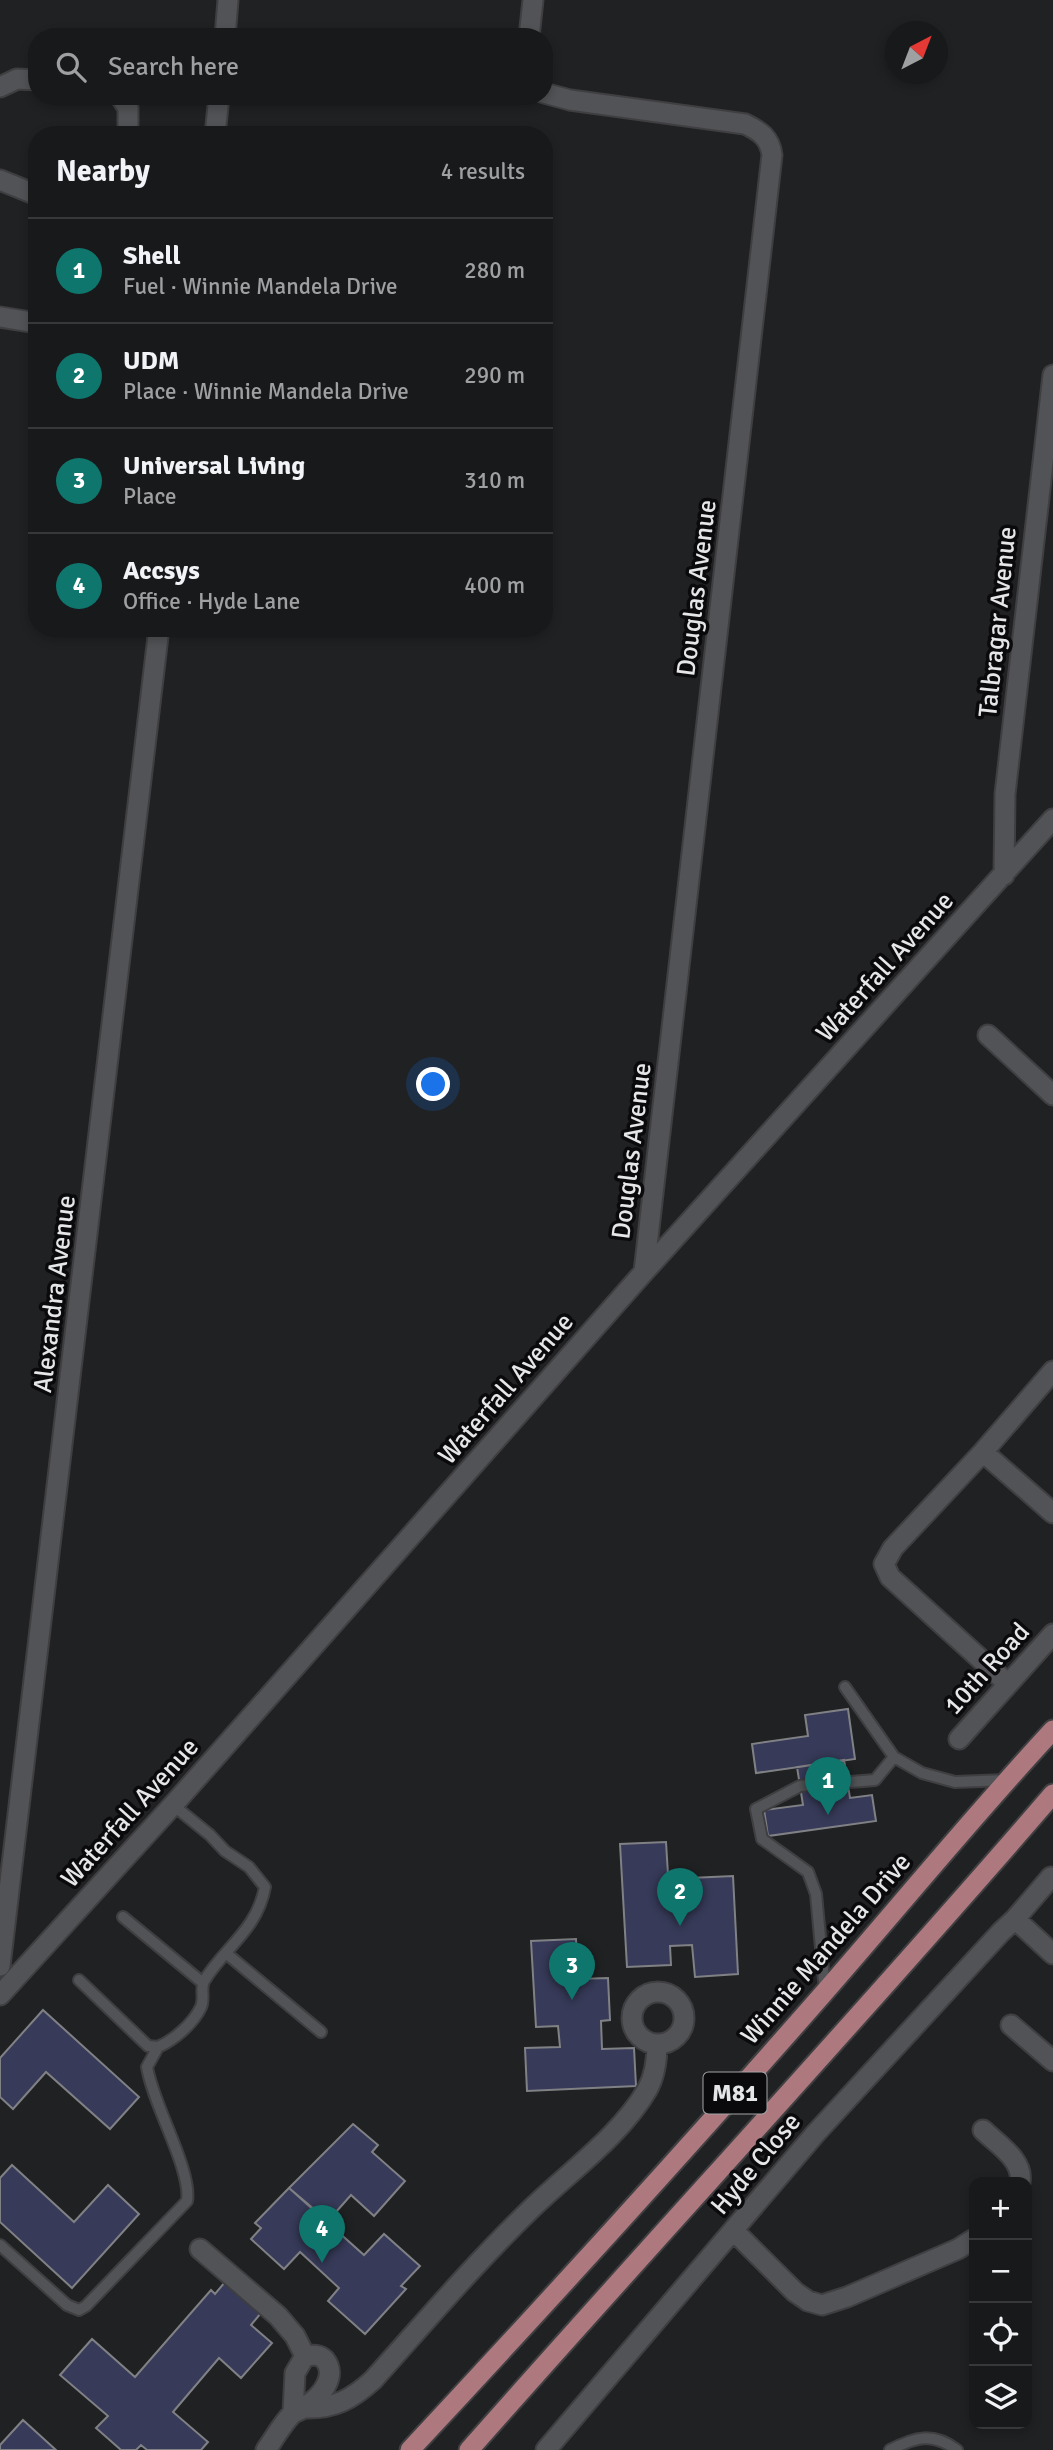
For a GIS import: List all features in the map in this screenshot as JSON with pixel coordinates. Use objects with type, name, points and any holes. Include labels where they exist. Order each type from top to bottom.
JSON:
[{"type":"main road","name":"Winnie Mandela Drive","points":[[410,2450],[628,2216],[1053,1730]]},
{"type":"main road","name":"M81","points":[[469,2450],[653,2241],[846,2031],[1053,1794]]},
{"type":"street","points":[[226,28],[228,0]]},
{"type":"street","points":[[530,28],[533,0]]},
{"type":"street","points":[[0,87],[17,79],[28,80]]},
{"type":"street","name":"Douglas Avenue","points":[[553,95],[745,124],[762,133],[771,149],[772,166],[644,1272]]},
{"type":"street","points":[[126,105],[128,126]]},
{"type":"street","points":[[216,126],[218,105]]},
{"type":"street","points":[[0,180],[28,191]]},
{"type":"street","points":[[0,317],[28,322]]},
{"type":"street","name":"Talbragar Avenue","points":[[1004,875],[1005,794],[1053,375]]},
{"type":"street","name":"Alexandra Avenue","points":[[0,1966],[158,637]]},
{"type":"street","name":"Waterfall Avenue","points":[[0,1995],[173,1805],[644,1272],[1053,819]]},
{"type":"street","points":[[988,1035],[1053,1095]]},
{"type":"street","points":[[1008,1684],[890,1577],[884,1564],[893,1548],[983,1452],[1053,1371]]},
{"type":"street","points":[[983,1452],[1053,1513]]},
{"type":"street","name":"10th Road","points":[[959,1739],[1053,1634]]},
{"type":"street","name":"Hyde Close","points":[[547,2450],[815,2134],[1015,1919],[1052,1875]]},
{"type":"street","points":[[1015,1919],[1053,1954]]},
{"type":"street","points":[[1011,2025],[1053,2061]]},
{"type":"street","points":[[299,2410],[334,2406],[347,2400],[373,2380],[497,2243],[583,2162],[635,2107],[648,2090],[654,2075],[657,2044]]},
{"type":"street","points":[[983,2130],[1015,2160],[1020,2168],[1020,2177]]},
{"type":"street","points":[[734,2231],[795,2292],[808,2301],[822,2305],[847,2297],[958,2249],[972,2240]]},
{"type":"street","points":[[200,2249],[278,2316],[295,2336],[305,2356]]},
{"type":"street","points":[[266,2450],[299,2410],[322,2392],[329,2372],[323,2358],[317,2355],[305,2356]]},
{"type":"street","points":[[299,2410],[295,2373],[305,2356]]},
{"type":"lane","points":[[845,1688],[894,1758],[922,1773],[954,1782],[1007,1780]]},
{"type":"lane","points":[[825,1992],[816,1894],[808,1872],[762,1839],[756,1810],[800,1786],[875,1780],[894,1758]]},
{"type":"lane","points":[[0,2245],[67,2305],[79,2310],[86,2306],[187,2201],[185,2176],[150,2087],[146,2067],[158,2047],[183,2030],[202,2006],[203,1983],[262,1904],[265,1887],[249,1867],[225,1851],[173,1805]]},
{"type":"lane","points":[[123,1917],[203,1983]]},
{"type":"lane","points":[[227,1954],[321,2032]]},
{"type":"lane","points":[[79,1980],[148,2046],[158,2047]]},
{"type":"lane","points":[[890,2450],[906,2442],[929,2436],[938,2438],[957,2450]]},
{"type":"building","points":[[848,1709],[855,1759],[756,1773],[752,1744],[808,1736],[805,1715]]},
{"type":"building","points":[[844,1760],[850,1798],[872,1795],[876,1821],[768,1836],[764,1810],[803,1805],[797,1767]]},
{"type":"building","points":[[666,1842],[670,1907],[691,1906],[690,1878],[733,1876],[738,1974],[695,1977],[692,1945],[670,1946],[671,1965],[627,1967],[620,1844]]},
{"type":"building","points":[[576,1939],[578,1979],[608,1978],[610,2020],[601,2021],[602,2049],[634,2048],[636,2086],[527,2091],[525,2048],[560,2047],[558,2026],[536,2027],[531,1941]]},
{"type":"building","points":[[43,2010],[139,2097],[110,2129],[46,2072],[13,2109],[0,2097],[0,2058]]},
{"type":"building","points":[[353,2124],[378,2145],[372,2152],[405,2181],[374,2216],[351,2195],[328,2221],[289,2188]]},
{"type":"building","points":[[12,2165],[74,2222],[108,2185],[139,2214],[72,2288],[0,2222],[0,2178]]},
{"type":"building","points":[[289,2188],[364,2255],[384,2234],[420,2266],[401,2286],[406,2289],[365,2334],[328,2301],[339,2288],[300,2252],[284,2269],[251,2239],[261,2228],[255,2223]]},
{"type":"building","points":[[225,2282],[261,2313],[251,2325],[272,2343],[241,2378],[219,2358],[173,2412],[208,2442],[201,2450],[147,2450],[141,2445],[136,2450],[121,2450],[96,2428],[108,2416],[60,2375],[92,2339],[135,2377],[211,2290],[215,2294]]},
{"type":"building","points":[[23,2420],[56,2450],[0,2450],[0,2445]]},
{"type":"place","name":"Shell","points":[[828,1815]]},
{"type":"place","name":"UDM","points":[[680,1926]]},
{"type":"place","name":"Universal Living","points":[[572,2000]]},
{"type":"place","name":"Accsys","points":[[322,2263]]}]
